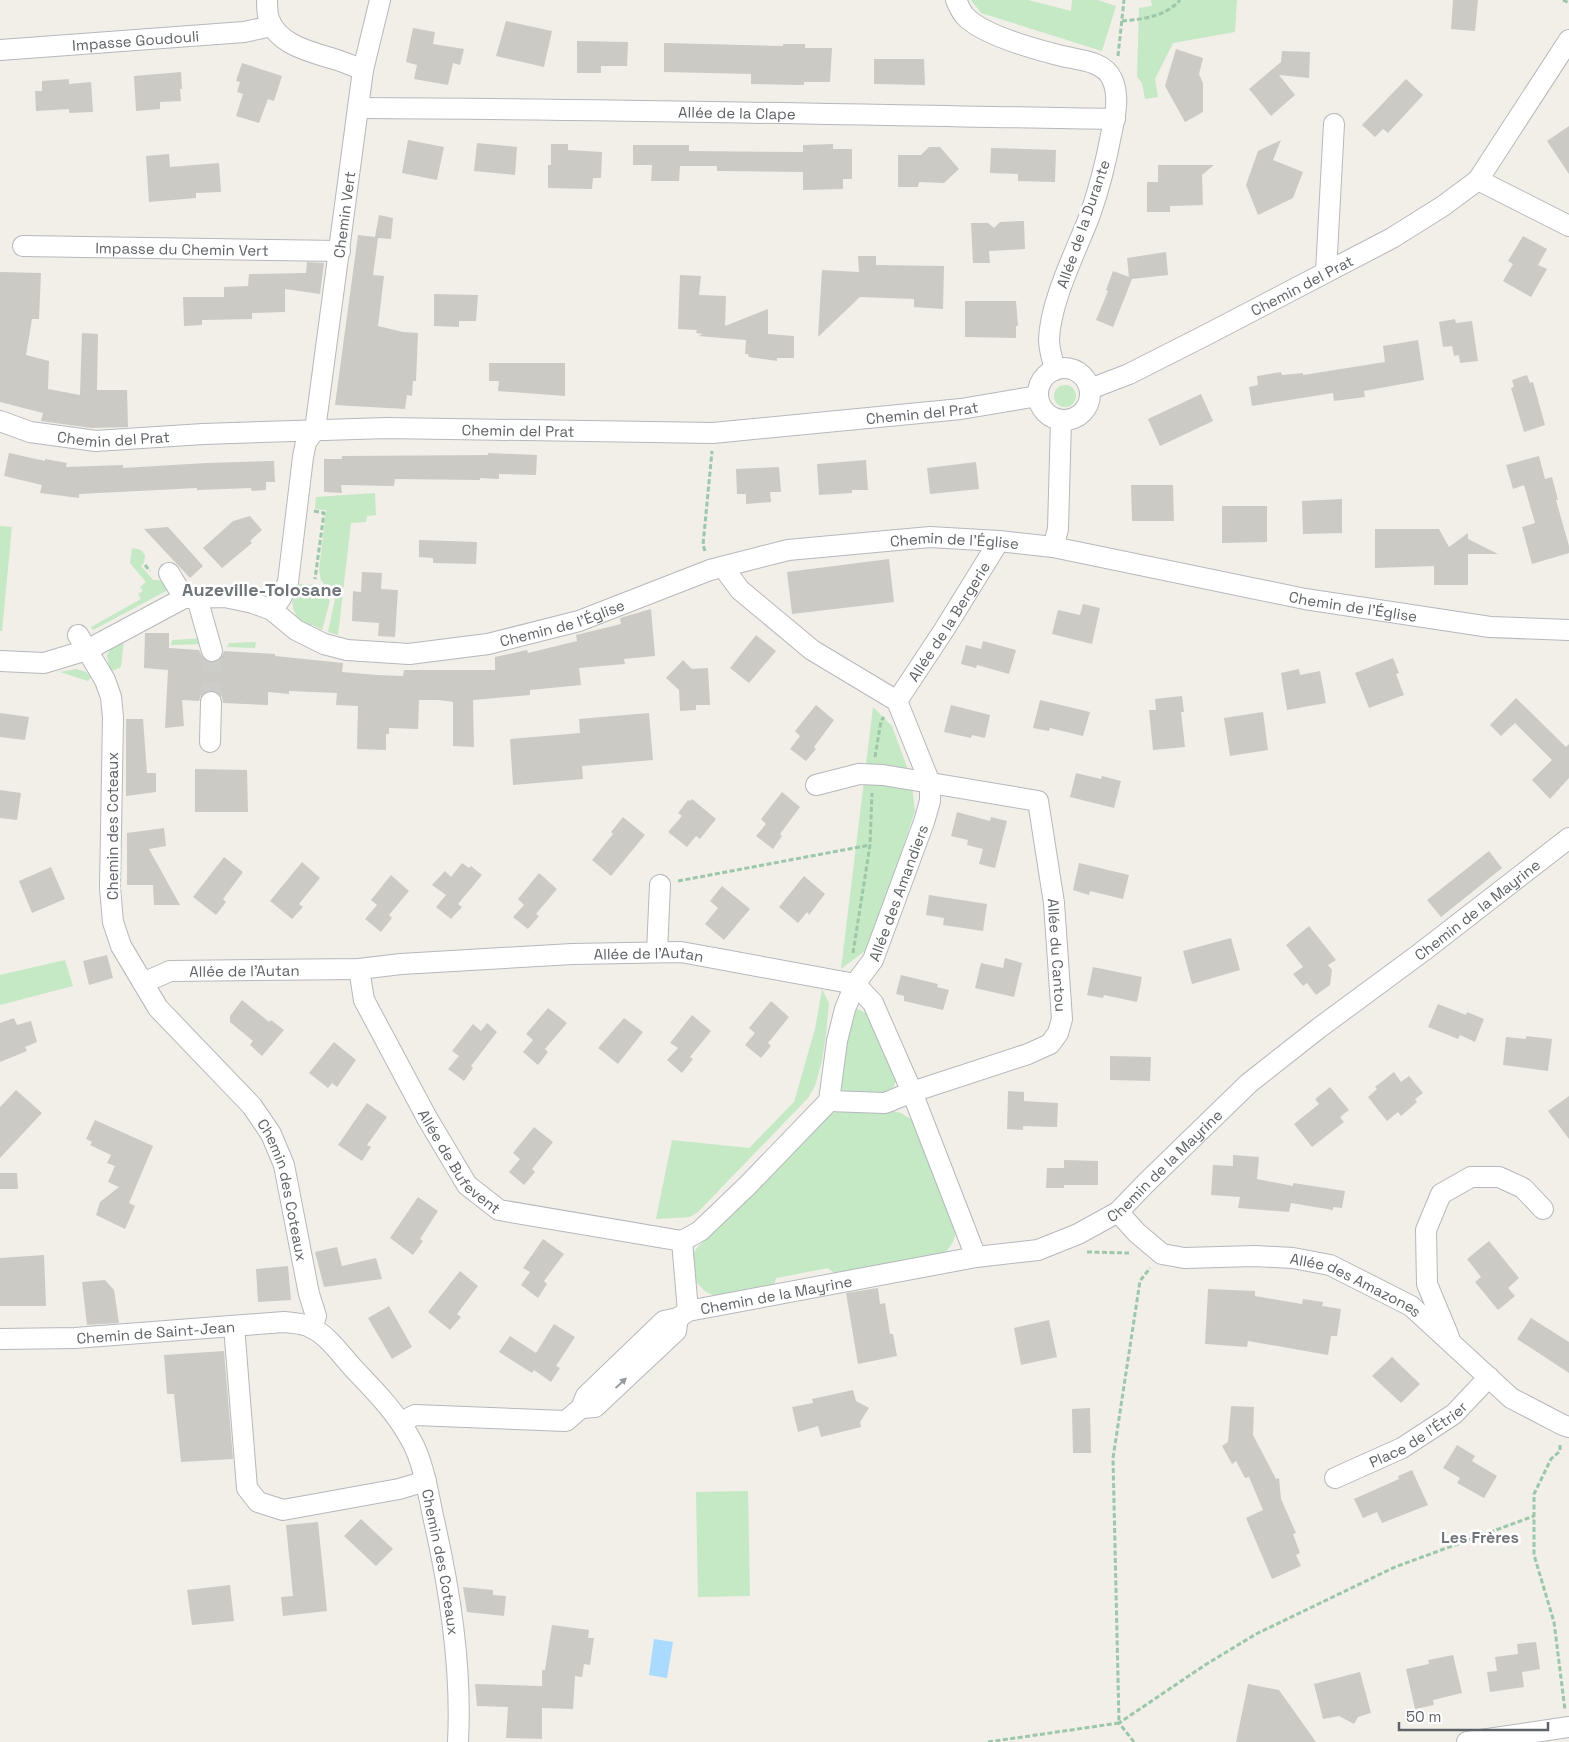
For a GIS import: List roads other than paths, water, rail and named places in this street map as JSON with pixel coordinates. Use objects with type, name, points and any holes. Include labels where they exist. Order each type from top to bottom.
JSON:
[{"type":"street","points":[[267,0],[272,26],[284,39],[292,44],[363,70]]},
{"type":"street","name":"Chemin Vert","points":[[316,430],[363,70],[380,0]]},
{"type":"street","name":"Allée de la Durante","points":[[956,0],[965,16],[986,30],[1015,42],[1091,63],[1106,71],[1111,77],[1114,86],[1116,97],[1115,118],[1105,165],[1095,198],[1058,297],[1050,328],[1049,342],[1055,370]]},
{"type":"street","name":"Impasse Goudouli","points":[[0,50],[244,32],[272,26]]},
{"type":"street","points":[[1569,40],[1478,180],[1569,226]]},
{"type":"street","name":"Allée de la Clape","points":[[359,108],[670,110],[1115,118]]},
{"type":"street","points":[[1326,272],[1334,124]]},
{"type":"street","name":"Chemin del Prat","points":[[1090,389],[1129,374],[1392,238],[1443,206],[1478,180]]},
{"type":"street","name":"Impasse du Chemin Vert","points":[[23,246],[340,251]]},
{"type":"street","points":[[1059,368],[1073,369],[1081,373],[1087,380],[1090,389],[1089,403],[1078,417],[1069,420],[1053,418],[1045,413],[1040,406],[1039,386],[1044,377],[1059,368]]},
{"type":"street","name":"Chemin del Prat","points":[[0,421],[30,432],[96,441],[203,434],[387,428],[462,430],[555,429],[713,433],[961,409],[1038,396]]},
{"type":"street","points":[[1053,547],[1058,529],[1061,420]]},
{"type":"street","points":[[272,610],[281,598],[288,582],[304,450],[306,442],[316,430]]},
{"type":"street","name":"Chemin de l'Église","points":[[191,598],[225,597],[253,602],[272,610],[296,630],[324,644],[348,650],[409,654],[488,644],[578,621],[717,568],[788,550],[930,537],[999,541],[1053,547],[1304,599],[1490,627],[1569,630]]},
{"type":"street","name":"Allée de la Bergerie","points":[[897,701],[999,541]]},
{"type":"street","points":[[717,568],[740,590],[812,650],[897,701]]},
{"type":"street","points":[[169,573],[191,598],[212,650]]},
{"type":"street","points":[[0,661],[44,663],[83,642],[191,598]]},
{"type":"street","name":"Chemin des Coteaux","points":[[83,642],[105,680],[111,697],[113,717],[110,888],[113,922],[121,946],[158,1008],[252,1106],[271,1134],[284,1165],[309,1294],[316,1316],[312,1328],[336,1349],[384,1400],[401,1422],[412,1442],[426,1481],[444,1566],[453,1631],[460,1708],[458,1742]]},
{"type":"street","name":"Allée des Amandiers","points":[[829,1100],[837,1041],[845,1009],[855,984],[874,960],[930,801],[930,783],[897,701]]},
{"type":"street","points":[[210,742],[211,702]]},
{"type":"street","points":[[816,785],[859,774],[873,774],[930,783]]},
{"type":"street","name":"Allée du Cantou","points":[[829,1100],[885,1103],[912,1092],[1028,1054],[1050,1044],[1058,1033],[1062,1019],[1054,903],[1038,802],[930,783]]},
{"type":"street","name":"Chemin de la Mayrine","points":[[401,1422],[415,1415],[566,1421],[581,1408],[586,1396],[664,1321],[683,1315],[976,1257],[1038,1250],[1078,1234],[1118,1212],[1249,1083],[1569,838]]},
{"type":"street","points":[[657,952],[660,885]]},
{"type":"street","name":"Allée de l'Autan","points":[[143,983],[170,971],[359,969],[401,964],[681,952],[855,984]]},
{"type":"street","name":"Allée de Bufevent","points":[[359,969],[364,1000],[427,1118],[467,1185],[499,1210],[682,1241]]},
{"type":"street","points":[[855,984],[873,1003],[912,1092],[976,1257]]},
{"type":"street","points":[[683,1315],[682,1241],[700,1231],[748,1185],[829,1100]]},
{"type":"street","points":[[1452,1344],[1427,1284],[1426,1230],[1441,1194],[1471,1177],[1499,1177],[1523,1188],[1543,1209]]},
{"type":"street","name":"Allée des Amazones","points":[[1118,1212],[1162,1254],[1184,1258],[1255,1256],[1293,1258],[1330,1265],[1411,1306],[1511,1398],[1566,1426]]},
{"type":"street","name":"Chemin de Saint-Jean","points":[[0,1339],[75,1338],[284,1322],[302,1324],[312,1328]]},
{"type":"street","points":[[234,1326],[247,1488],[258,1502],[282,1510],[399,1489],[426,1481]]},
{"type":"street","name":"Place de l'Étrier","points":[[1335,1478],[1402,1448],[1454,1414],[1489,1377]]},
{"type":"street","points":[[1467,1742],[1564,1728]]},
{"type":"water","points":[[654,1639],[673,1642],[667,1678],[649,1675]]},
{"type":"tunnel","points":[[211,702],[212,651]]},
{"type":"district","name":"Auzeville-Tolosane","points":[[262,589]]},
{"type":"district","name":"Les Frères","points":[[1480,1537]]}]
